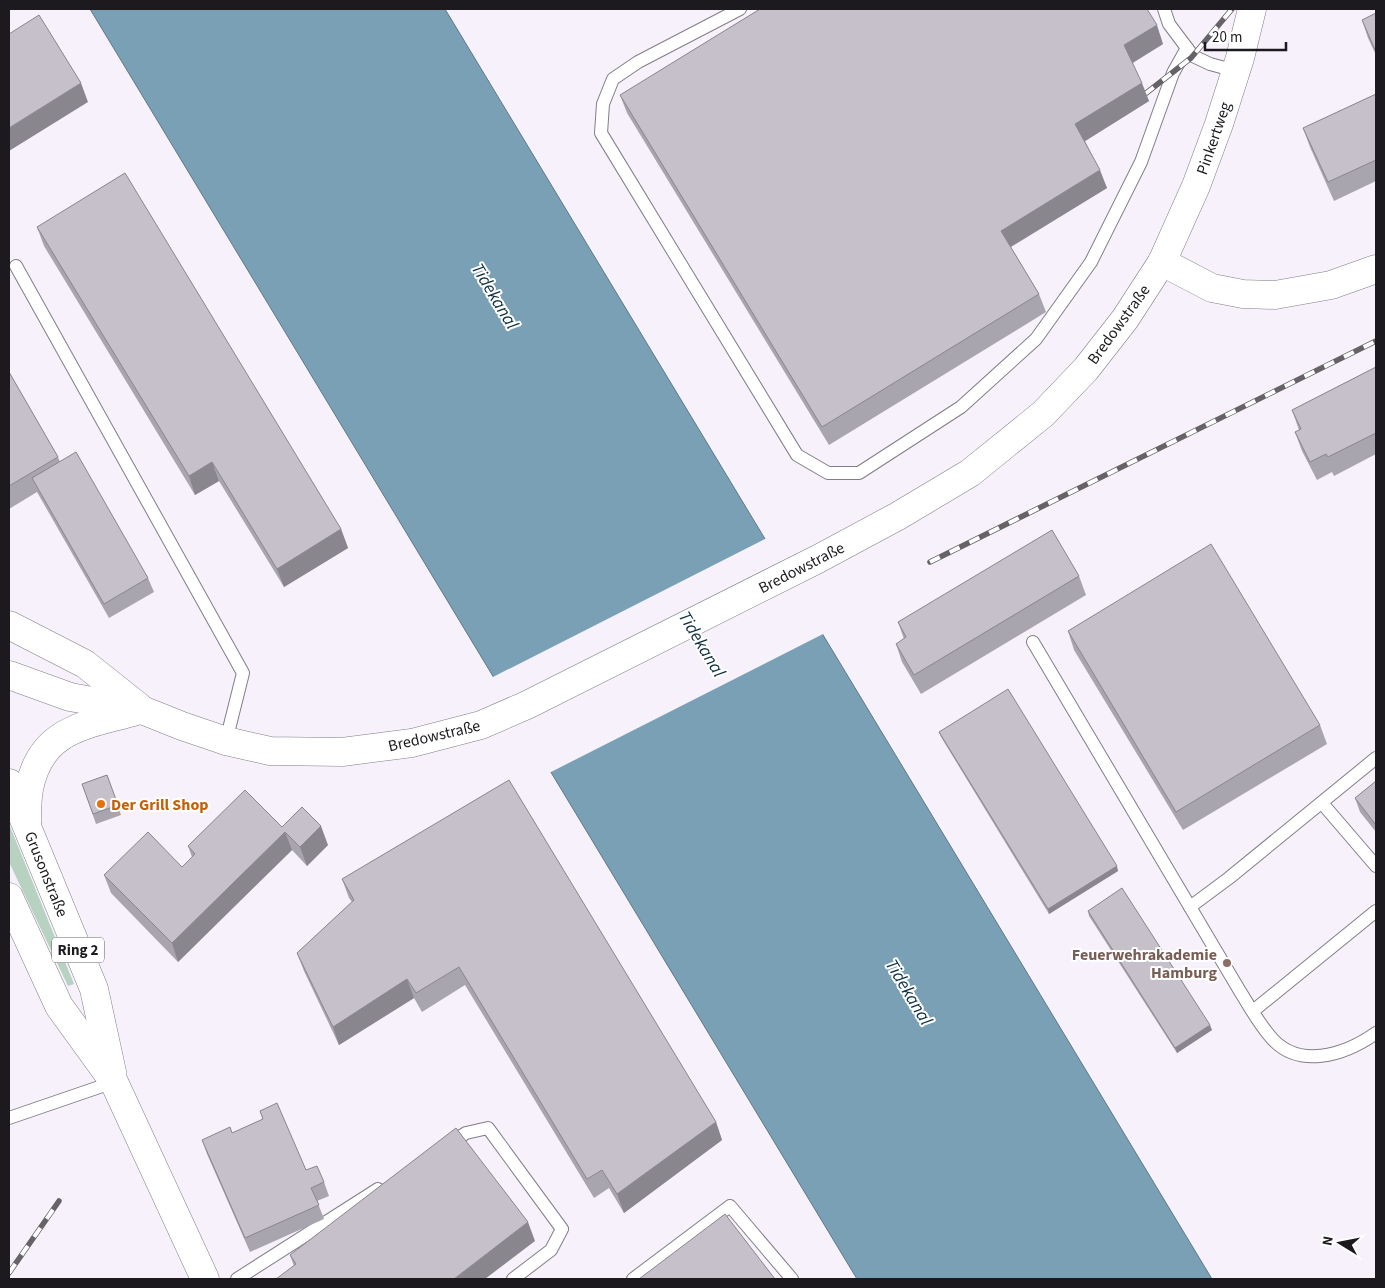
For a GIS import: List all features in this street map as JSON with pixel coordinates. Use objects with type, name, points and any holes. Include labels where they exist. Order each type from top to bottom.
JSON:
[{"type":"street","name":"Pinkertweg","points":[[1162,262],[1196,186],[1219,124],[1236,71],[1252,9]]},
{"type":"street","points":[[1162,262],[1212,288],[1243,294],[1275,295],[1332,285],[1376,269]]},
{"type":"street","name":"Bredowstraße","points":[[9,675],[70,697],[142,710],[226,741],[270,752],[342,752],[412,743],[481,725],[527,705],[818,559],[898,516],[970,473],[1043,414],[1086,368],[1125,318],[1162,262]]},
{"type":"street","name":"Bredowstraße","points":[[9,625],[85,664],[142,710]]},
{"type":"street","points":[[26,823],[29,791],[36,765],[53,743],[79,727],[142,710]]},
{"type":"street","name":"Grusonstraße","points":[[9,783],[94,989],[114,1082],[200,1277]]},
{"type":"street","name":"Grusonstraße","points":[[9,897],[59,1006],[114,1082]]},
{"type":"lane","points":[[740,9],[638,62],[612,78],[603,104],[601,133],[797,455],[828,473],[859,473],[961,407],[1036,339],[1091,262],[1141,162],[1173,73],[1187,48]]},
{"type":"lane","points":[[1164,9],[1169,24],[1193,56],[1210,64],[1236,71]]},
{"type":"lane","points":[[16,266],[243,673],[226,741]]},
{"type":"lane","points":[[1033,642],[1269,1036],[1289,1052],[1311,1057],[1332,1054],[1355,1046],[1376,1033]]},
{"type":"lane","points":[[1190,906],[1229,878],[1376,758]]},
{"type":"lane","points":[[1322,803],[1376,866]]},
{"type":"lane","points":[[1253,1011],[1376,911]]},
{"type":"lane","points":[[9,1118],[114,1082]]},
{"type":"lane","points":[[433,1154],[466,1133],[488,1128],[562,1229],[551,1250],[513,1279]]},
{"type":"lane","points":[[237,1279],[392,1180]]},
{"type":"lane","points":[[633,1279],[730,1206],[792,1279]]},
{"type":"green space","points":[[9,824],[74,984],[68,986],[9,862]]},
{"type":"water","name":"Tidekanal","points":[[90,9],[445,9],[1212,1279],[857,1279]]},
{"type":"pier","points":[[767,538],[825,633],[549,773],[491,678]]},
{"type":"building","points":[[760,9],[1147,9],[1157,25],[1124,45],[1142,83],[1075,124],[1100,170],[1001,231],[1039,294],[822,427],[620,95]]},
{"type":"building","points":[[1376,13],[1376,52],[1362,20]]},
{"type":"building","points":[[39,15],[81,83],[9,128],[9,34]]},
{"type":"building","points":[[1376,94],[1376,160],[1328,182],[1303,128]]},
{"type":"building","points":[[125,173],[341,529],[277,569],[212,462],[189,476],[37,227]]},
{"type":"building","points":[[1376,367],[1376,433],[1328,457],[1326,454],[1310,462],[1295,432],[1301,429],[1292,410]]},
{"type":"building","points":[[9,372],[58,457],[9,486]]},
{"type":"building","points":[[76,452],[148,578],[104,604],[32,478]]},
{"type":"building","points":[[1052,530],[1079,576],[914,675],[896,644],[906,637],[898,622]]},
{"type":"building","points":[[1211,544],[1320,725],[1176,812],[1068,631]]},
{"type":"building","points":[[1008,689],[1117,866],[1048,909],[939,732]]},
{"type":"building","points":[[107,775],[118,805],[93,814],[82,784]]},
{"type":"building","points":[[509,780],[716,1122],[617,1194],[602,1170],[587,1179],[459,967],[416,993],[407,979],[333,1027],[297,953],[354,900],[342,879]]},
{"type":"building","points":[[1376,781],[1376,825],[1355,798]]},
{"type":"building","points":[[245,790],[282,827],[302,807],[321,826],[300,847],[285,832],[172,943],[104,875],[148,832],[182,867],[195,854],[188,846]]},
{"type":"building","points":[[1122,888],[1210,1025],[1175,1048],[1088,911]]},
{"type":"building","points":[[277,1103],[306,1170],[317,1166],[324,1182],[311,1188],[319,1205],[245,1238],[202,1140],[230,1127],[232,1133],[263,1119],[260,1111]]},
{"type":"building","points":[[456,1128],[528,1222],[454,1279],[276,1279],[296,1264],[290,1255]]},
{"type":"building","points":[[725,1214],[775,1279],[639,1279]]},
{"type":"railway","points":[[1145,94],[1191,58],[1232,9]]},
{"type":"railway","points":[[930,562],[1376,341]]},
{"type":"railway","points":[[9,1273],[59,1201]]},
{"type":"place","name":"Der Grill Shop","points":[[101,804]]},
{"type":"place","name":"Feuerwehrakademie Hamburg","points":[[1227,963]]}]
